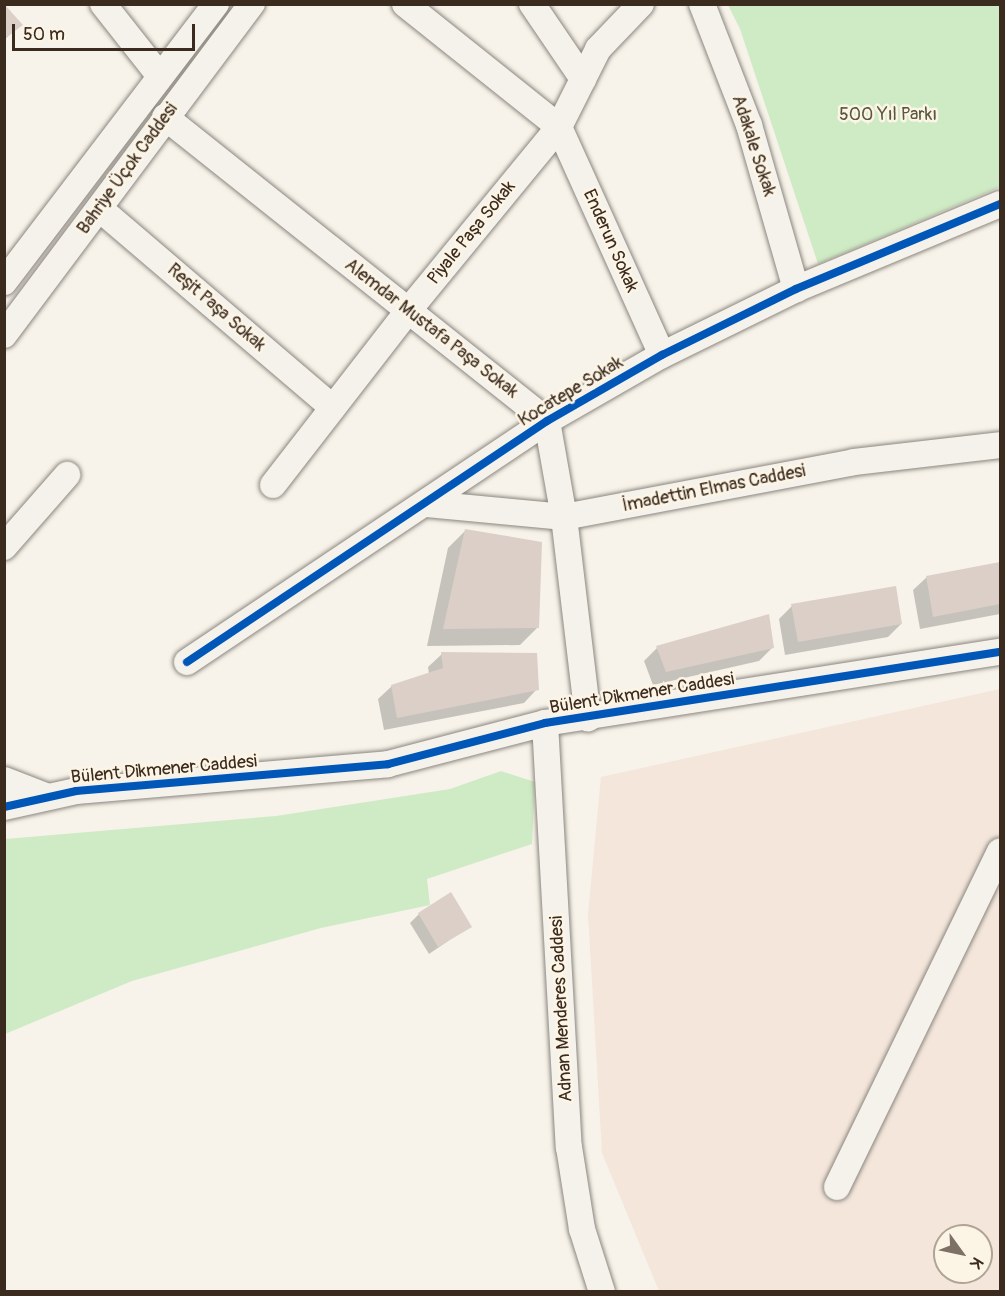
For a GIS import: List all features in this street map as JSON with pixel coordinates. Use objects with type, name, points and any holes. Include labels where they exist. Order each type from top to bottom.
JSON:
[{"type":"street","points":[[103,4],[159,75]]},
{"type":"street","name":"Bahriye Üçok Caddesi","points":[[4,282],[159,75],[216,4]]},
{"type":"street","name":"Bahriye Üçok Caddesi","points":[[4,335],[100,209],[165,117],[252,4]]},
{"type":"street","points":[[405,4],[559,127]]},
{"type":"street","points":[[532,4],[583,79]]},
{"type":"street","name":"Piyale Paşa Sokak","points":[[273,485],[408,311],[559,127],[598,50],[641,4]]},
{"type":"street","name":"Adakale Sokak","points":[[702,4],[749,125],[795,289]]},
{"type":"street","name":"Alemdar Mustafa Paşa Sokak","points":[[165,117],[547,421]]},
{"type":"street","name":"Enderun Sokak","points":[[559,127],[662,355]]},
{"type":"street","name":"Kocatepe Sokak","points":[[187,662],[427,504],[547,421],[662,355],[795,289],[1000,204]]},
{"type":"street","name":"Reşit Paşa Sokak","points":[[100,209],[333,408]]},
{"type":"street","points":[[547,421],[564,517],[588,719]]},
{"type":"street","name":"İmadettin Elmas Caddesi","points":[[427,504],[564,517],[854,462],[1000,445]]},
{"type":"street","points":[[4,547],[67,475]]},
{"type":"street","name":"Bülent Dikmener Caddesi","points":[[4,807],[48,796],[388,764],[545,723],[588,719],[1000,652]]},
{"type":"street","name":"Adnan Menderes Caddesi","points":[[545,723],[569,1147],[582,1229],[602,1292]]},
{"type":"street","name":"Bülent Dikmener Caddesi","points":[[4,780],[48,796]]},
{"type":"street","points":[[837,1187],[1000,851]]},
{"type":"shaded area","points":[[1000,689],[1000,1291],[659,1291],[602,1153],[588,914],[601,777]]},
{"type":"green space","name":"500 Yıl Parkı","points":[[728,5],[1000,5],[1000,187],[818,264],[740,29]]},
{"type":"green space","points":[[501,771],[535,782],[532,844],[427,879],[430,905],[321,928],[132,981],[5,1034],[5,839],[276,816],[450,789]]},
{"type":"building","points":[[4,4],[23,25],[4,39]]},
{"type":"building","points":[[465,529],[542,542],[539,628],[443,629]]},
{"type":"building","points":[[1000,562],[1000,604],[933,617],[926,576]]},
{"type":"building","points":[[896,586],[902,624],[798,642],[791,604]]},
{"type":"building","points":[[769,614],[774,648],[666,672],[656,646]]},
{"type":"building","points":[[441,652],[537,653],[539,690],[397,718],[391,685],[443,668]]},
{"type":"building","points":[[451,892],[472,927],[438,947],[418,913]]},
{"type":"cycle path","points":[[187,662],[547,421],[662,355],[796,289],[1000,204]]},
{"type":"cycle path","points":[[4,807],[76,791],[388,764],[545,723],[1000,652]]}]
